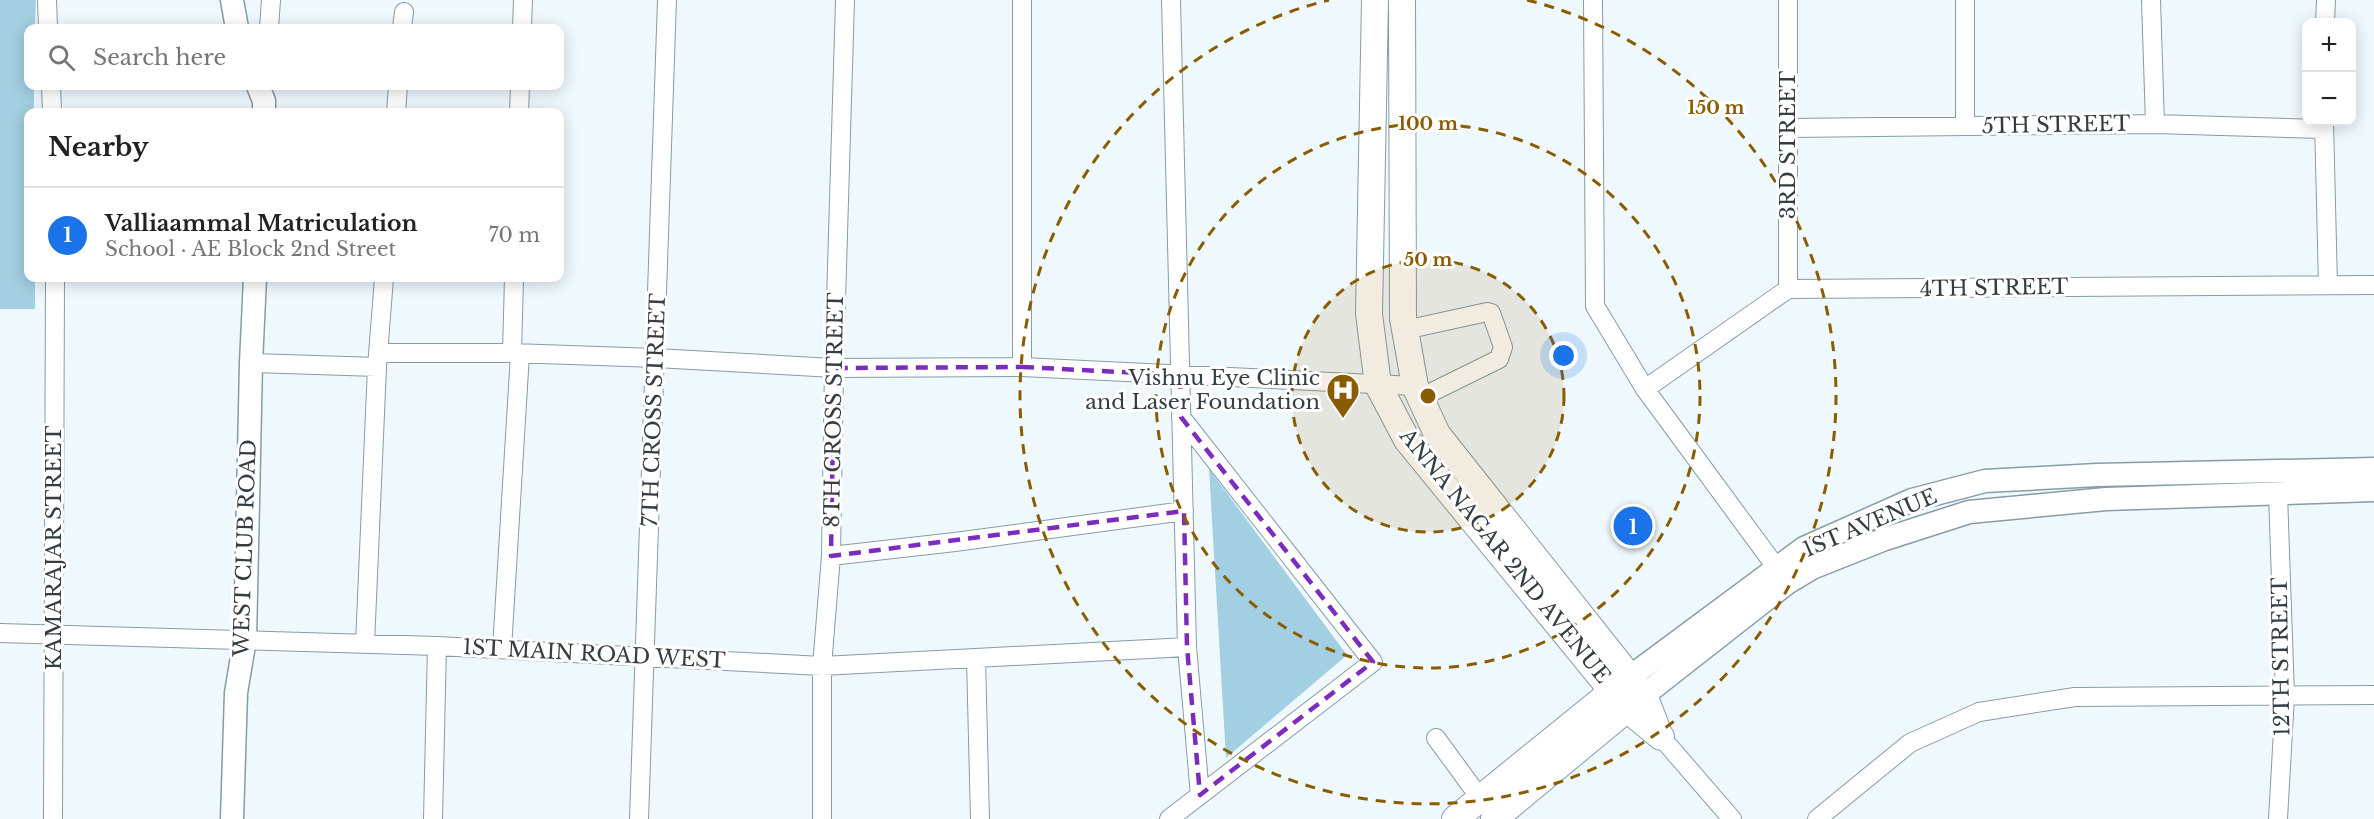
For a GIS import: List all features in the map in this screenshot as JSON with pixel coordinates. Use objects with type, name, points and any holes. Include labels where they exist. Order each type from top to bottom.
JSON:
[{"type":"main road","name":"ANNA NAGAR 2ND AVENUE","points":[[1375,0],[1369,314],[1378,385],[1407,440],[1628,693]]},
{"type":"main road","name":"ANNA NAGAR 2ND AVENUE","points":[[1402,0],[1402,318],[1418,392],[1437,434],[1660,737]]},
{"type":"main road","name":"1ST AVENUE","points":[[1455,819],[1487,809],[1628,693]]},
{"type":"street","points":[[47,0],[48,24]]},
{"type":"street","points":[[232,0],[236,24]]},
{"type":"street","points":[[269,24],[271,0]]},
{"type":"street","points":[[522,24],[523,0]]},
{"type":"street","name":"7TH CROSS STREET","points":[[639,819],[667,0]]},
{"type":"street","name":"8TH CROSS STREET","points":[[822,819],[822,666],[831,556],[845,0]]},
{"type":"street","points":[[1022,0],[1023,366]]},
{"type":"street","points":[[1171,0],[1187,647],[1200,795]]},
{"type":"street","points":[[1593,0],[1595,306],[1645,389],[1781,575]]},
{"type":"street","name":"3RD STREET","points":[[1788,0],[1788,290]]},
{"type":"street","points":[[1965,0],[1965,126]]},
{"type":"street","points":[[2151,0],[2155,124]]},
{"type":"street","points":[[2325,18],[2326,0]]},
{"type":"street","points":[[51,90],[52,108]]},
{"type":"street","points":[[396,108],[398,90]]},
{"type":"street","points":[[519,108],[520,90]]},
{"type":"street","name":"5TH STREET","points":[[1788,128],[2302,125]]},
{"type":"street","points":[[2323,126],[2328,285]]},
{"type":"street","name":"KAMARAJAR STREET","points":[[53,819],[55,282]]},
{"type":"street","name":"WEST CLUB ROAD","points":[[232,819],[236,693],[245,639],[255,282]]},
{"type":"street","points":[[365,644],[384,282]]},
{"type":"street","points":[[502,649],[516,353],[514,282]]},
{"type":"street","name":"4TH STREET","points":[[1788,290],[2374,285]]},
{"type":"street","points":[[1645,389],[1788,290]]},
{"type":"street","points":[[251,363],[516,353],[834,368],[1023,366],[1378,385],[1418,392],[1499,359],[1503,347],[1491,313],[1487,312],[1405,330]]},
{"type":"street","points":[[1169,819],[1373,662],[1181,417]]},
{"type":"street","name":"1ST AVENUE","points":[[1628,693],[1781,575],[1818,540],[1912,501],[1985,481],[2097,475],[2374,469]]},
{"type":"street","name":"1ST AVENUE","points":[[1781,575],[1812,568],[1885,539],[1969,512],[2106,499],[2374,490]]},
{"type":"street","name":"12TH STREET","points":[[2278,494],[2285,696],[2278,819]]},
{"type":"street","points":[[831,556],[1184,511]]},
{"type":"street","name":"1ST MAIN ROAD WEST","points":[[0,633],[437,646],[822,666],[1187,647]]},
{"type":"street","points":[[433,819],[437,646]]},
{"type":"street","points":[[976,659],[980,819]]},
{"type":"street","points":[[1817,819],[1910,743],[1979,712],[2075,697],[2374,695]]},
{"type":"street","points":[[1660,737],[1732,819]]},
{"type":"street","points":[[1436,738],[1487,809]]},
{"type":"highlighted area","points":[[1022,367],[1180,375],[1181,417],[1373,662],[1200,795],[1187,647],[1184,511],[831,556],[834,368]]},
{"type":"shaded area","points":[[0,0],[36,0],[35,24],[24,24],[24,90],[34,90],[34,108],[24,108],[24,282],[35,282],[35,309],[0,309]]},
{"type":"shaded area","points":[[1209,469],[1347,655],[1226,758]]},
{"type":"place","name":"Vishnu Eye Clinic and Laser Foundation","points":[[1343,419]]},
{"type":"place","name":"Valliaammal Matriculation","points":[[1633,526]]}]
